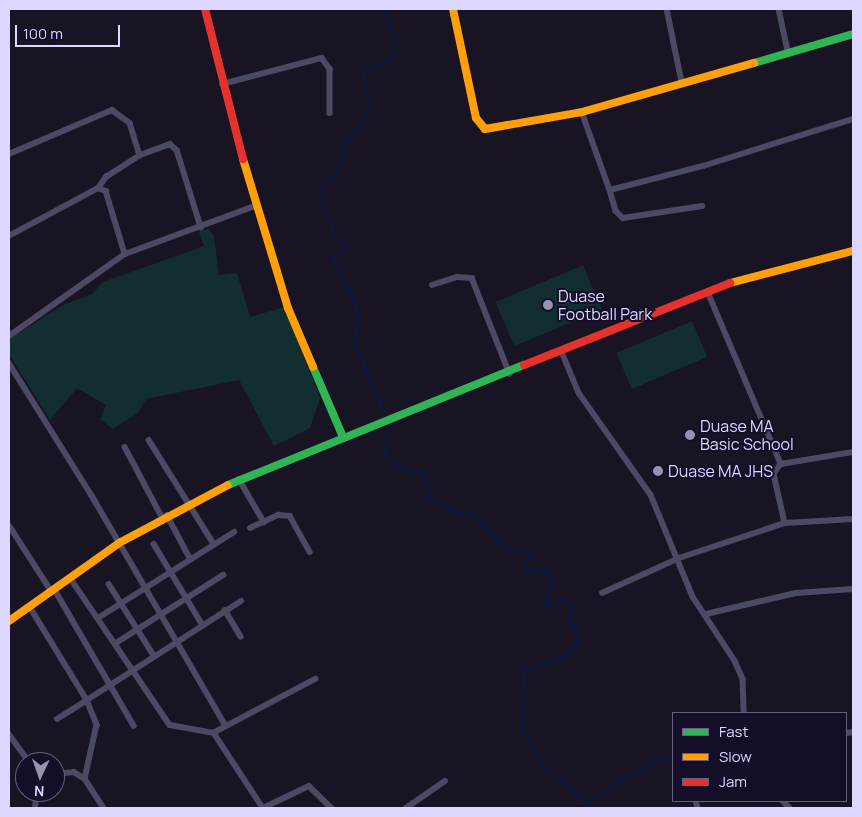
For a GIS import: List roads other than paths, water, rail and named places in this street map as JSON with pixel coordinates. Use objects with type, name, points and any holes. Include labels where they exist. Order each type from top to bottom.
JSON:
[{"type":"street","points":[[205,9],[222,84],[255,206],[288,308],[343,437]]},
{"type":"street","points":[[453,9],[480,126],[507,128],[582,112],[788,51],[853,34]]},
{"type":"street","points":[[667,9],[682,82]]},
{"type":"street","points":[[779,9],[788,51]]},
{"type":"street","points":[[222,84],[322,58],[330,69],[330,113]]},
{"type":"street","points":[[9,154],[112,110],[130,122],[140,155]]},
{"type":"street","points":[[582,112],[616,211],[622,218],[702,206]]},
{"type":"street","points":[[610,190],[729,159],[853,119]]},
{"type":"street","points":[[9,236],[98,188],[140,155],[174,146],[202,227]]},
{"type":"street","points":[[98,188],[106,192],[125,254]]},
{"type":"street","points":[[9,336],[125,254],[255,206]]},
{"type":"street","points":[[9,621],[71,579],[119,543],[164,516],[239,479],[343,437],[510,374],[708,292],[853,251]]},
{"type":"street","points":[[432,285],[457,277],[472,278],[510,374]]},
{"type":"street","points":[[708,292],[781,464]]},
{"type":"street","points":[[562,352],[579,393],[651,495],[679,558],[693,596],[706,614],[743,679],[744,712]]},
{"type":"street","points":[[9,363],[119,543],[226,726]]},
{"type":"street","points":[[149,440],[187,504],[214,544]]},
{"type":"street","points":[[125,447],[190,558]]},
{"type":"street","points":[[785,523],[774,474],[781,464],[853,452]]},
{"type":"street","points":[[239,479],[264,522]]},
{"type":"street","points":[[250,528],[264,522],[290,516],[310,552]]},
{"type":"street","points":[[602,593],[679,558],[785,523],[853,519]]},
{"type":"street","points":[[9,525],[54,591],[134,726]]},
{"type":"street","points":[[98,618],[190,558],[234,532]]},
{"type":"street","points":[[154,544],[202,624]]},
{"type":"street","points":[[116,643],[223,574]]},
{"type":"street","points":[[71,579],[170,725],[214,733],[316,679]]},
{"type":"street","points":[[109,584],[153,654]]},
{"type":"street","points":[[706,614],[796,593],[853,589]]},
{"type":"street","points":[[57,719],[176,639],[241,601]]},
{"type":"street","points":[[30,607],[87,700],[97,725],[85,779]]},
{"type":"street","points":[[225,610],[241,638]]},
{"type":"street","points":[[214,733],[263,808],[306,786],[332,808]]},
{"type":"street","points":[[9,734],[22,752]]},
{"type":"street","points":[[65,773],[74,772],[85,779],[104,808]]},
{"type":"street","points":[[406,808],[445,781]]},
{"type":"waterway","points":[[384,412],[355,342],[358,316],[353,296],[334,264],[334,255],[347,248],[337,241],[319,193],[329,177],[337,176],[343,159],[339,152],[370,107],[363,70],[391,61],[396,49],[385,9]]},
{"type":"waterway","points":[[390,423],[384,453],[390,460],[408,471],[424,473],[430,499],[460,515],[471,512],[504,548],[529,555],[525,570],[546,572],[552,581],[546,608],[564,600],[573,605],[568,624],[575,624],[576,644],[567,655],[524,671],[522,729],[545,768],[592,808]]},
{"type":"waterway","points":[[585,803],[659,759],[672,761]]},
{"type":"waterway","points":[[758,802],[761,808]]},
{"type":"place","name":"Duase Football Park","points":[[548,305]]},
{"type":"place","name":"Duase MA Basic School","points":[[690,435]]},
{"type":"place","name":"Duase MA JHS","points":[[658,471]]}]
